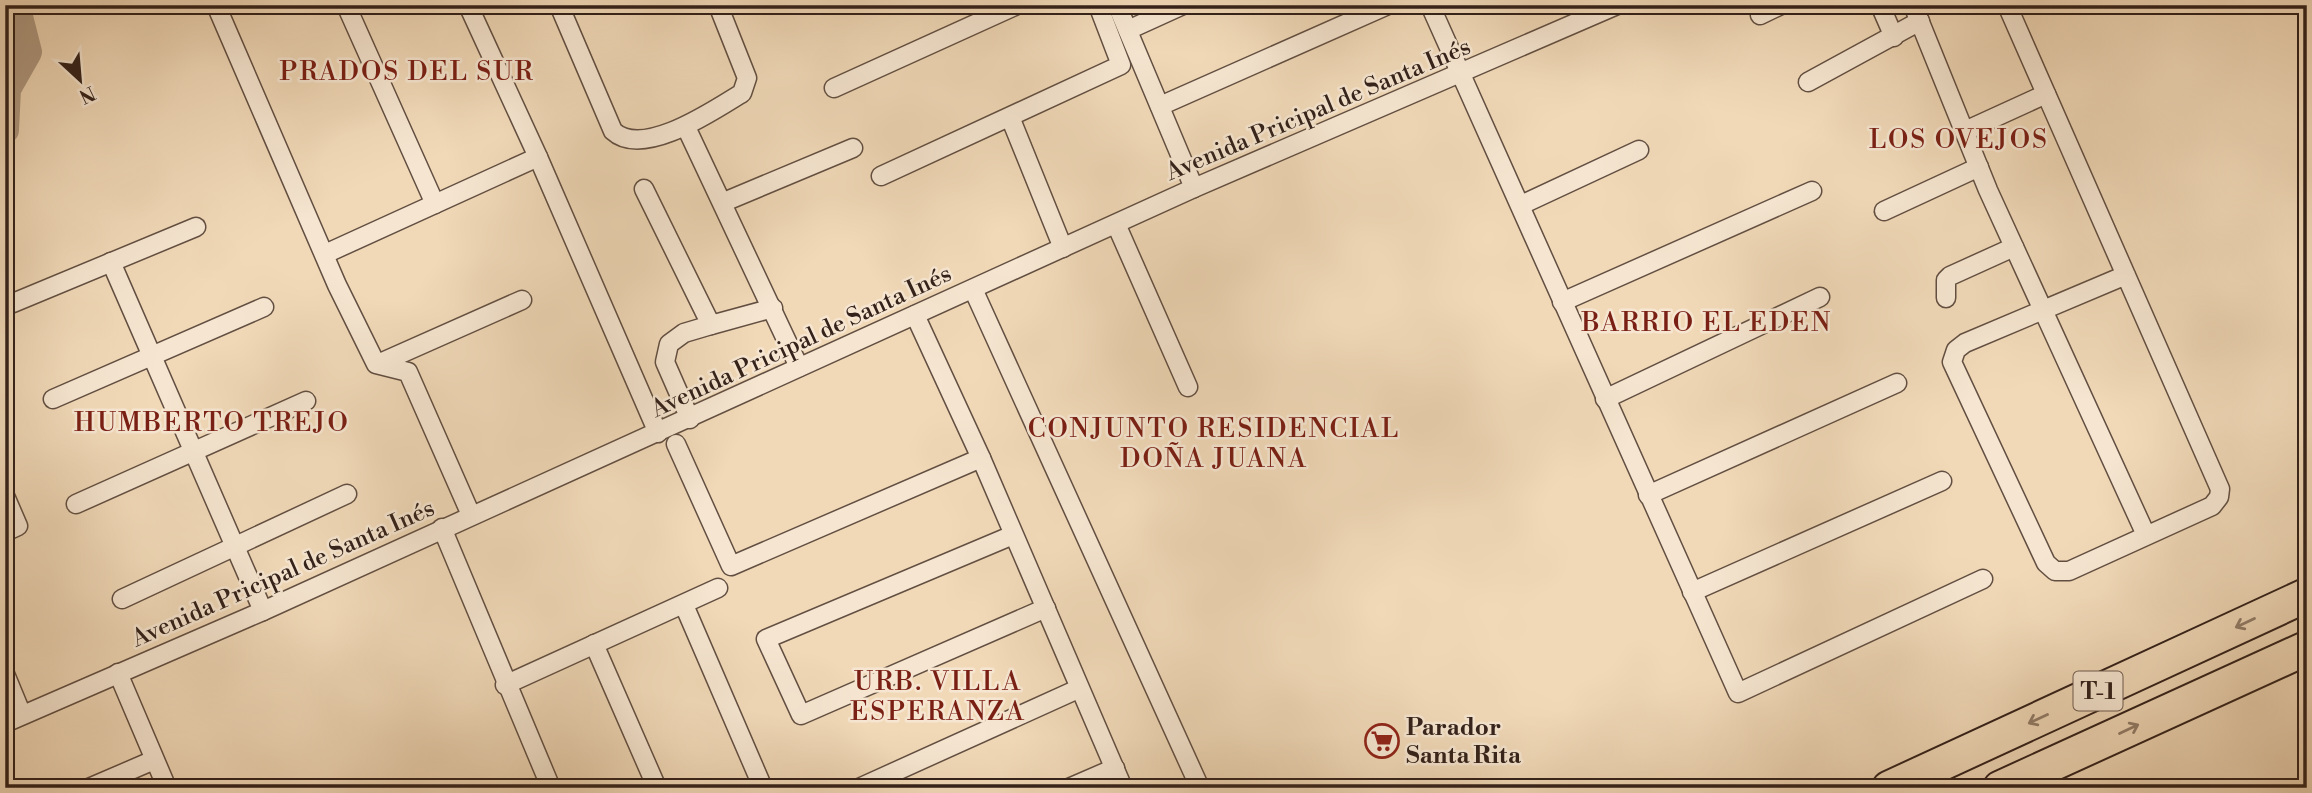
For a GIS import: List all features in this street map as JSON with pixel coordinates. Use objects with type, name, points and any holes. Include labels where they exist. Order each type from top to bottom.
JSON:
[{"type":"highway","name":"T-1","points":[[1889,788],[2307,594]]},
{"type":"highway","name":"T-1","points":[[2000,788],[2307,648]]},
{"type":"street","points":[[216,5],[337,285],[376,364],[408,372],[471,515]]},
{"type":"street","points":[[346,5],[435,204]]},
{"type":"street","points":[[468,5],[538,157],[658,433]]},
{"type":"street","points":[[559,5],[613,131],[622,139],[634,140],[687,127],[742,93],[747,85],[747,78],[718,5]]},
{"type":"street","points":[[834,88],[1017,5]]},
{"type":"street","points":[[881,176],[1121,65],[1098,5]]},
{"type":"street","points":[[1117,5],[1194,188]]},
{"type":"street","points":[[1128,30],[1184,5]]},
{"type":"street","points":[[1160,106],[1388,5]]},
{"type":"street","points":[[1430,5],[1738,693],[1983,579]]},
{"type":"street","name":"Avenida Pricipal de Santa Inés","points":[[5,723],[264,611],[1194,188],[1617,5]]},
{"type":"street","points":[[1760,15],[1781,5]]},
{"type":"street","points":[[1880,5],[1894,37]]},
{"type":"street","points":[[2007,5],[2126,275],[2220,489],[2212,506],[2069,571],[2055,571],[2046,563],[1952,362],[1956,350],[1965,343],[2126,275]]},
{"type":"street","points":[[1808,82],[1894,37],[1917,13],[2014,247],[2146,534]]},
{"type":"street","points":[[1965,131],[2046,94]]},
{"type":"street","points":[[1010,117],[1063,248]]},
{"type":"street","points":[[687,127],[799,367]]},
{"type":"street","points":[[724,202],[853,148]]},
{"type":"street","points":[[1521,205],[1639,150]]},
{"type":"street","points":[[325,254],[538,157]]},
{"type":"street","points":[[1884,211],[1979,167]]},
{"type":"street","points":[[644,188],[710,325]]},
{"type":"street","points":[[1562,302],[1812,191]]},
{"type":"street","points":[[1116,224],[1188,387]]},
{"type":"street","points":[[13,303],[196,227]]},
{"type":"street","points":[[1946,298],[1946,280],[1950,276],[2014,247]]},
{"type":"street","points":[[111,262],[264,611]]},
{"type":"street","points":[[973,289],[1200,788]]},
{"type":"street","points":[[1605,399],[1820,297]]},
{"type":"street","points":[[376,364],[522,300]]},
{"type":"street","points":[[53,399],[264,307]]},
{"type":"street","points":[[690,419],[665,362],[668,344],[684,334],[710,325],[773,308]]},
{"type":"street","points":[[915,315],[981,458],[1078,689],[1123,788]]},
{"type":"street","points":[[1648,495],[1897,383]]},
{"type":"street","points":[[76,504],[306,401]]},
{"type":"street","points":[[676,444],[731,566],[981,458]]},
{"type":"street","points":[[1692,592],[1942,481]]},
{"type":"street","points":[[122,599],[347,494]]},
{"type":"street","points":[[5,496],[18,526],[5,532]]},
{"type":"street","points":[[442,528],[505,685],[551,788]]},
{"type":"street","points":[[1013,535],[766,639],[802,715],[1046,608]]},
{"type":"street","points":[[505,685],[684,605],[718,587]]},
{"type":"street","points":[[684,605],[763,788]]},
{"type":"street","points":[[594,645],[657,788]]},
{"type":"street","points":[[118,673],[167,788]]},
{"type":"street","points":[[5,674],[22,715]]},
{"type":"street","points":[[859,788],[1078,689]]},
{"type":"street","points":[[89,788],[154,760]]},
{"type":"street","points":[[1069,788],[1115,768]]},
{"type":"waterway","points":[[5,130],[7,89],[28,52],[16,5]]},
{"type":"place","name":"Parador Santa Rita","points":[[1382,741]]},
{"type":"district","name":"PRADOS DEL SUR","points":[[407,71]]},
{"type":"district","name":"LOS OVEJOS","points":[[1959,139]]},
{"type":"district","name":"BARRIO EL EDEN","points":[[1707,322]]},
{"type":"district","name":"HUMBERTO TREJO","points":[[212,422]]},
{"type":"district","name":"CONJUNTO RESIDENCIAL DOÑA JUANA","points":[[1214,443]]},
{"type":"district","name":"URB. VILLA ESPERANZA","points":[[938,696]]}]
